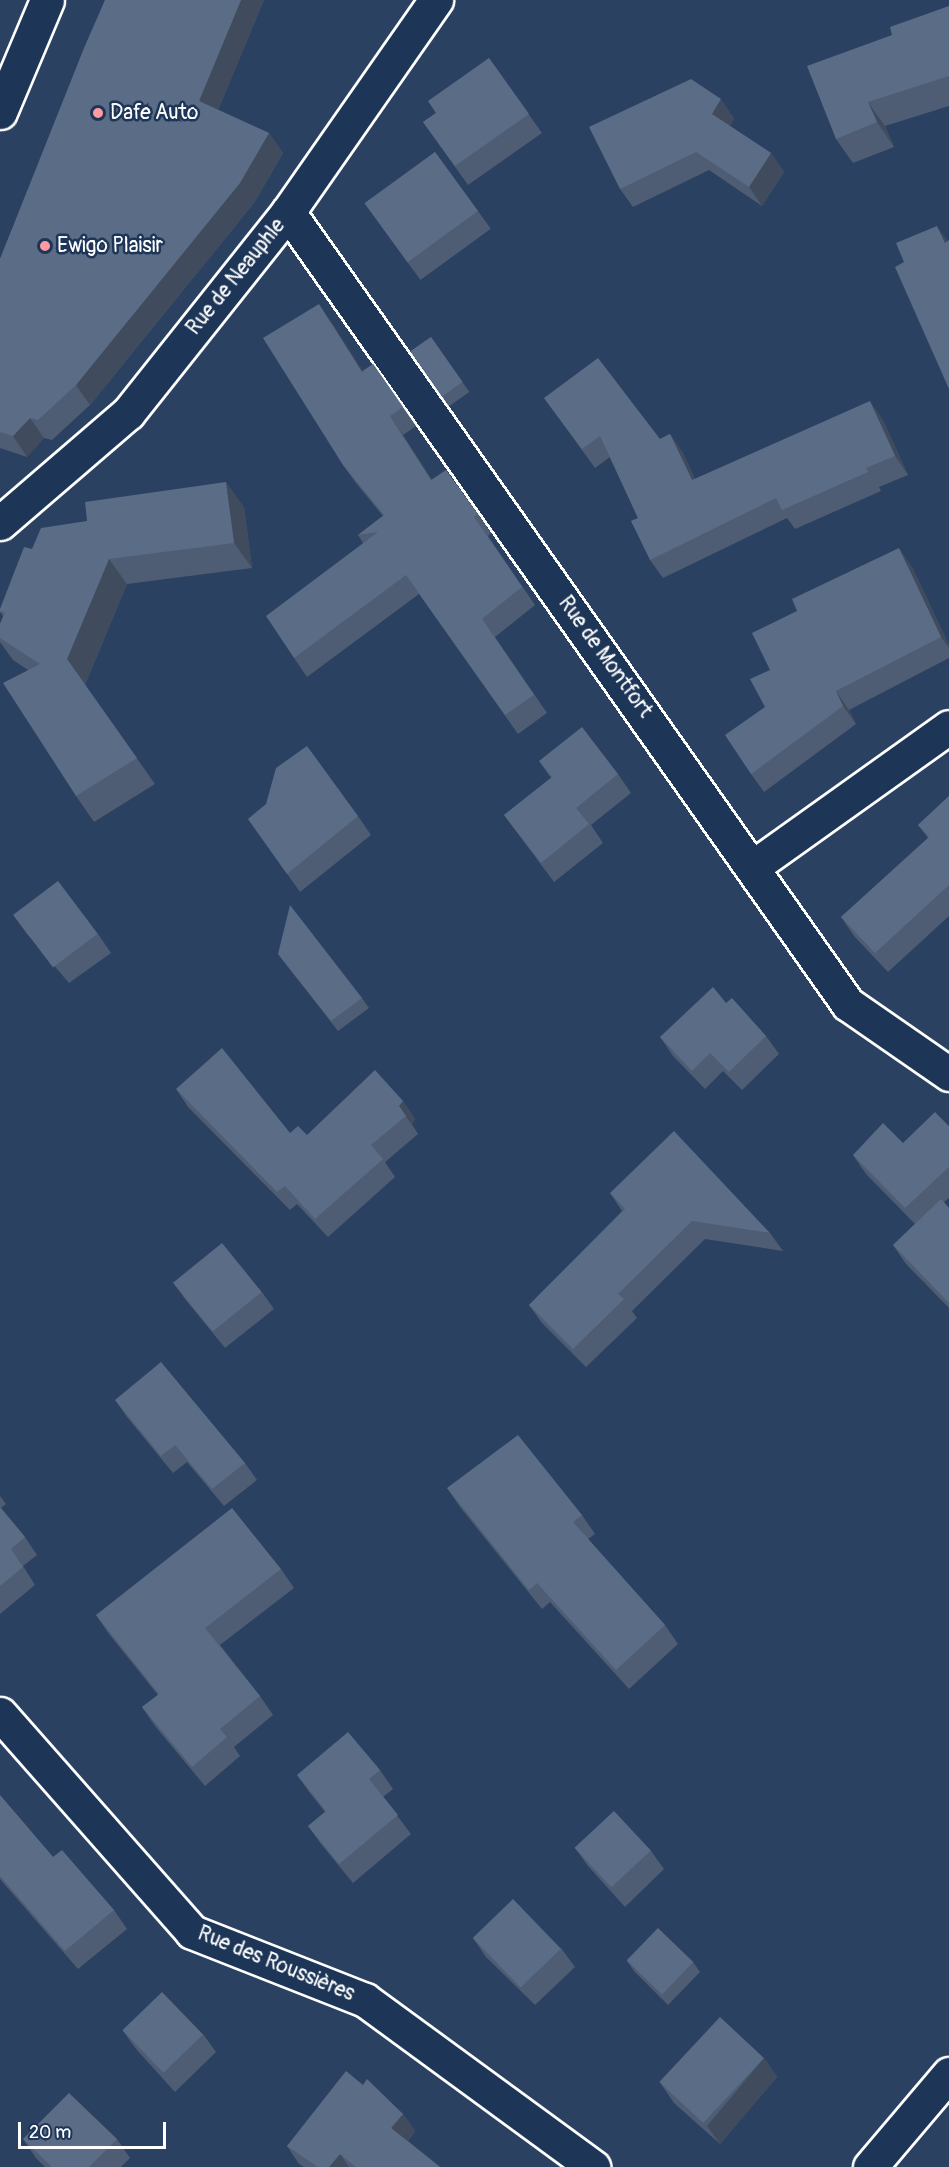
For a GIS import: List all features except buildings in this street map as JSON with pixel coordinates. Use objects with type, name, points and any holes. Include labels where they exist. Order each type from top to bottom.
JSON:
[{"type":"street","points":[[0,112],[47,0]]},
{"type":"street","name":"Rue de Neauphle","points":[[0,523],[128,413],[288,212],[436,0]]},
{"type":"street","name":"Rue de Montfort","points":[[288,212],[754,866],[848,1004],[949,1074]]},
{"type":"street","points":[[754,866],[949,727]]},
{"type":"street","name":"Rue des Roussières","points":[[0,1714],[192,1932],[365,2000],[593,2167]]},
{"type":"street","points":[[870,2167],[949,2074]]},
{"type":"place","name":"Dafe Auto","points":[[98,113]]},
{"type":"place","name":"Ewigo Plaisir","points":[[45,246]]}]
